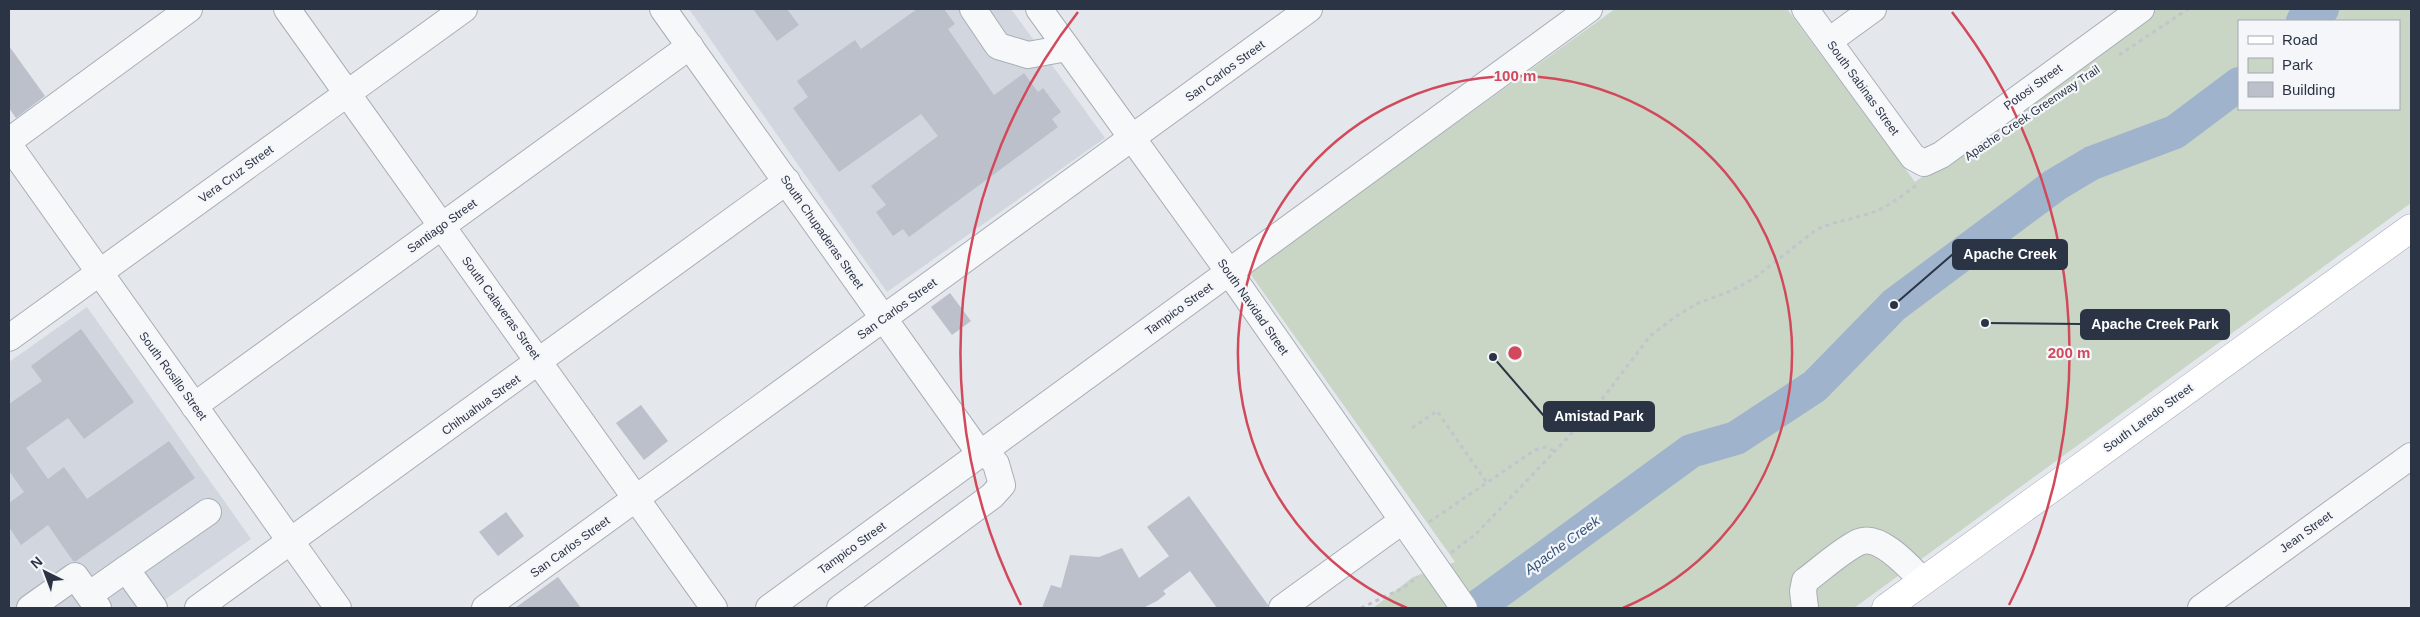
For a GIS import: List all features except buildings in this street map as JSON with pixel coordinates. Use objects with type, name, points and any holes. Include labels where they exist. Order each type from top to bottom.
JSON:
[{"type":"main road","name":"South Laredo Street","points":[[1886,608],[2411,228]]},
{"type":"street","points":[[9,143],[189,9]]},
{"type":"street","name":"South Calaveras Street","points":[[287,9],[714,608]]},
{"type":"street","name":"Vera Cruz Street","points":[[9,338],[464,9]]},
{"type":"street","name":"South Chupaderas Street","points":[[663,9],[884,318],[984,453],[996,464],[1002,485],[992,496],[840,608]]},
{"type":"street","points":[[973,9],[998,46],[1028,56],[1067,48]]},
{"type":"street","name":"South Navidad Street","points":[[1038,9],[1229,272],[1464,608]]},
{"type":"street","name":"San Carlos Street","points":[[485,608],[636,500],[1308,9]]},
{"type":"street","name":"Tampico Street","points":[[769,608],[984,453],[1589,9]]},
{"type":"street","name":"South Sabinas Street","points":[[1805,9],[1913,157],[1925,170]]},
{"type":"street","points":[[1829,41],[1873,9]]},
{"type":"street","name":"Potosi Street","points":[[1925,170],[1941,155],[2141,9]]},
{"type":"street","name":"Santiago Street","points":[[194,406],[690,46]]},
{"type":"street","name":"South Rosillo Street","points":[[9,143],[99,273],[338,608]]},
{"type":"street","name":"Chihuahua Street","points":[[198,608],[540,362],[786,181]]},
{"type":"street","name":"Jean Street","points":[[2201,608],[2411,456]]},
{"type":"street","points":[[30,608],[75,576],[94,602],[126,569],[208,512]]},
{"type":"street","points":[[1805,608],[1803,591],[1805,581],[1860,542],[1873,541],[1886,548],[1902,559],[1923,581]]},
{"type":"street","points":[[1282,608],[1418,542]]},
{"type":"street","points":[[126,569],[154,608]]},
{"type":"path","points":[[2118,56],[2188,9]]},
{"type":"path","points":[[1446,556],[1477,533],[1594,410],[1650,336],[1698,303],[1730,291],[1753,279],[1816,230],[1876,211],[1903,196],[1925,170]]},
{"type":"path","points":[[1412,428],[1437,411],[1487,483]]},
{"type":"path","points":[[1361,608],[1403,588],[1418,542],[1487,483],[1535,450],[1546,447],[1554,451]]},
{"type":"shaded area","points":[[689,9],[1011,9],[1105,138],[887,292]]},
{"type":"shaded area","points":[[87,307],[251,539],[153,608],[9,608],[9,362]]},
{"type":"green space","points":[[1615,9],[1787,9],[1915,182],[2154,9],[2411,9],[2411,203],[1854,608],[1373,608],[1413,577],[1455,562],[1249,272]]},
{"type":"waterway","name":"Apache Creek","points":[[2305,20],[2322,9]]},
{"type":"waterway","name":"Apache Creek","points":[[1476,608],[1691,451],[1736,438],[1815,386],[1894,305],[2055,185],[2092,163],[2175,132],[2238,85]]},
{"type":"place","name":"Apache Creek","points":[[1894,305]]},
{"type":"place","name":"Apache Creek Park","points":[[1985,323]]},
{"type":"place","name":"Amistad Park","points":[[1493,357]]}]
